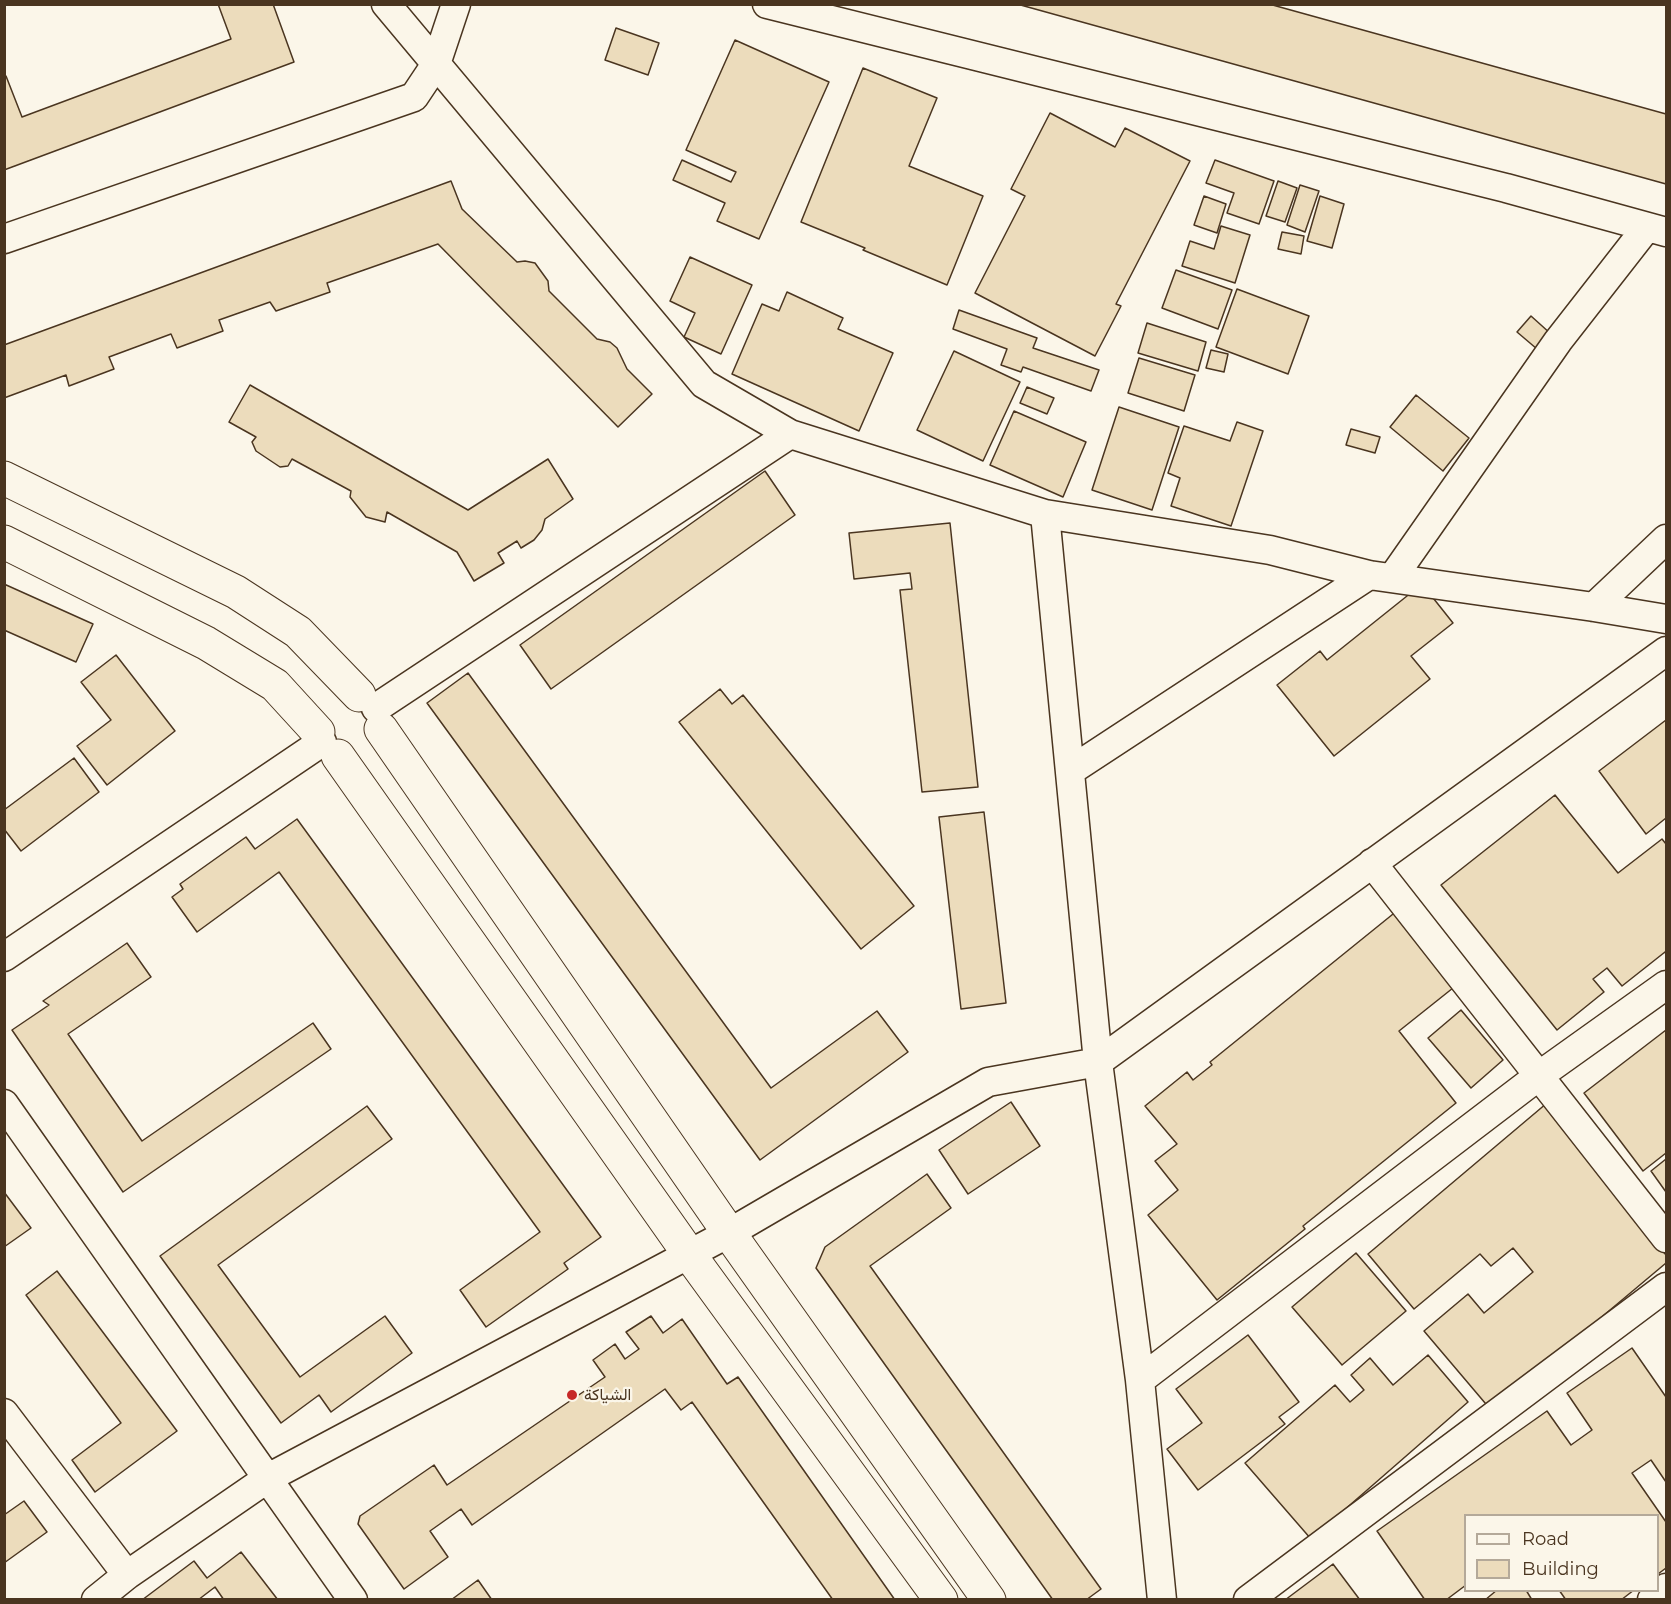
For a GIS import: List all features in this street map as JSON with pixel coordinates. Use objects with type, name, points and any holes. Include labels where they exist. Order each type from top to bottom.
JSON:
[{"type":"street","points":[[386,4],[704,384],[790,434],[1045,514],[1270,550],[1381,576],[1594,607],[1666,620]]},
{"type":"street","points":[[4,239],[414,97],[436,64],[456,4]]},
{"type":"street","points":[[767,4],[1506,188],[1657,230],[1558,341],[1381,576],[1070,771]]},
{"type":"street","points":[[372,711],[790,434]]},
{"type":"street","points":[[4,478],[236,592],[298,632],[372,711],[729,1233],[989,1599]]},
{"type":"street","points":[[1045,514],[1098,1062],[1140,1380],[1162,1599]]},
{"type":"street","points":[[1594,607],[1666,539]]},
{"type":"street","points":[[4,542],[206,643],[275,685],[326,743],[689,1254],[941,1599]]},
{"type":"street","points":[[96,1599],[268,1478],[729,1233],[988,1082],[1098,1062],[1666,651]]},
{"type":"street","points":[[347,694],[372,711],[378,740],[371,749],[362,755],[349,758],[326,743],[317,721],[328,701],[336,696],[347,694]]},
{"type":"street","points":[[4,957],[326,743]]},
{"type":"street","points":[[1372,863],[1666,1238]]},
{"type":"street","points":[[1140,1380],[1540,1075],[1666,985]]},
{"type":"street","points":[[4,1104],[353,1599]]},
{"type":"street","points":[[1248,1599],[1666,1287]]},
{"type":"street","points":[[4,1413],[127,1575]]},
{"type":"street","points":[[1653,1599],[1666,1588]]},
{"type":"building","points":[[218,4],[273,4],[294,62],[4,170],[4,77],[6,76],[22,117],[231,39]]},
{"type":"building","points":[[1017,4],[1269,4],[1666,114],[1666,184]]},
{"type":"building","points":[[616,28],[659,43],[648,75],[605,60]]},
{"type":"building","points":[[735,40],[829,82],[759,239],[717,221],[725,203],[673,180],[682,160],[731,182],[736,172],[686,150]]},
{"type":"building","points":[[863,68],[937,98],[909,166],[983,196],[947,285],[801,222]]},
{"type":"building","points":[[1050,113],[1115,147],[1125,128],[1190,161],[1116,304],[1121,306],[1095,356],[975,293],[1025,196],[1011,189]]},
{"type":"building","points":[[1215,160],[1274,181],[1259,224],[1227,213],[1234,193],[1206,183]]},
{"type":"building","points":[[451,181],[462,209],[517,262],[535,263],[548,281],[549,291],[597,339],[610,342],[617,348],[627,369],[652,394],[618,427],[438,244],[327,283],[330,292],[276,311],[270,302],[219,320],[223,331],[177,348],[171,334],[109,357],[114,369],[69,386],[66,375],[4,398],[4,345]]},
{"type":"building","points":[[1278,181],[1297,188],[1285,222],[1266,216]]},
{"type":"building","points":[[1300,185],[1319,191],[1305,232],[1287,225]]},
{"type":"building","points":[[1204,196],[1226,204],[1217,233],[1194,225]]},
{"type":"building","points":[[1320,196],[1344,204],[1332,248],[1307,241]]},
{"type":"building","points":[[1221,226],[1250,235],[1235,283],[1182,266],[1190,241],[1214,249]]},
{"type":"building","points":[[1282,232],[1304,236],[1301,254],[1278,249]]},
{"type":"building","points":[[690,257],[752,285],[721,354],[684,337],[695,313],[670,301]]},
{"type":"building","points":[[1176,270],[1232,290],[1218,329],[1162,308]]},
{"type":"building","points":[[1237,289],[1309,316],[1288,374],[1216,347]]},
{"type":"building","points":[[787,292],[843,318],[838,329],[893,353],[859,431],[732,374],[762,304],[779,311]]},
{"type":"building","points":[[959,310],[1037,338],[1033,348],[1099,370],[1091,391],[1023,367],[1021,372],[1001,365],[1007,349],[953,329]]},
{"type":"building","points":[[1531,316],[1551,334],[1537,349],[1517,332]]},
{"type":"building","points":[[1147,323],[1206,342],[1198,371],[1138,353]]},
{"type":"building","points":[[1211,350],[1228,354],[1224,372],[1206,368]]},
{"type":"building","points":[[954,351],[1020,382],[983,461],[917,430]]},
{"type":"building","points":[[1139,358],[1195,375],[1184,411],[1128,393]]},
{"type":"building","points":[[250,385],[468,510],[548,459],[573,499],[545,519],[542,530],[534,540],[521,548],[517,541],[498,553],[504,563],[474,581],[457,552],[387,512],[385,522],[366,517],[350,497],[351,491],[292,459],[288,466],[280,467],[256,451],[252,442],[256,437],[229,422]]},
{"type":"building","points":[[1027,387],[1054,398],[1047,414],[1020,403]]},
{"type":"building","points":[[1416,395],[1469,438],[1443,471],[1390,427]]},
{"type":"building","points":[[1119,407],[1179,427],[1152,510],[1092,490]]},
{"type":"building","points":[[1014,411],[1086,442],[1063,497],[990,465]]},
{"type":"building","points":[[1237,422],[1263,431],[1231,526],[1171,506],[1180,478],[1168,473],[1184,426],[1230,441]]},
{"type":"building","points":[[1351,429],[1380,437],[1375,453],[1346,445]]},
{"type":"building","points":[[765,471],[795,515],[551,689],[520,645]]},
{"type":"building","points":[[950,523],[978,787],[922,792],[900,590],[912,589],[910,573],[854,579],[849,533]]},
{"type":"building","points":[[4,584],[93,624],[76,662],[4,630]]},
{"type":"building","points":[[1422,584],[1453,623],[1411,656],[1430,679],[1334,756],[1277,685],[1320,651],[1327,660]]},
{"type":"building","points":[[116,655],[175,731],[107,785],[77,746],[111,720],[81,682]]},
{"type":"building","points":[[468,673],[771,1088],[877,1011],[908,1052],[760,1160],[427,703]]},
{"type":"building","points":[[720,689],[732,704],[743,695],[914,906],[861,949],[679,722]]},
{"type":"building","points":[[1666,720],[1666,818],[1646,834],[1599,771]]},
{"type":"building","points":[[74,758],[99,792],[21,851],[4,829],[4,810]]},
{"type":"building","points":[[1555,795],[1618,873],[1662,839],[1666,844],[1666,954],[1665,952],[1622,986],[1607,968],[1593,979],[1604,992],[1557,1030],[1441,885]]},
{"type":"building","points":[[984,812],[1006,1003],[961,1009],[939,817]]},
{"type":"building","points":[[297,819],[601,1237],[564,1263],[568,1269],[486,1327],[460,1290],[540,1232],[279,872],[197,932],[172,897],[183,889],[180,884],[246,837],[255,849]]},
{"type":"building","points":[[1398,910],[1458,984],[1399,1031],[1456,1103],[1303,1226],[1305,1229],[1217,1300],[1148,1215],[1178,1190],[1155,1161],[1177,1144],[1145,1106],[1187,1072],[1193,1080],[1212,1065],[1210,1062]]},
{"type":"building","points":[[127,943],[151,977],[68,1034],[142,1141],[313,1023],[331,1049],[123,1192],[12,1030],[49,1005],[43,1001]]},
{"type":"building","points":[[1461,1010],[1503,1060],[1471,1088],[1428,1038]]},
{"type":"building","points":[[1666,1030],[1666,1153],[1643,1171],[1584,1093]]},
{"type":"building","points":[[1011,1102],[1040,1146],[968,1194],[939,1150]]},
{"type":"building","points":[[1547,1103],[1666,1255],[1666,1263],[1491,1410],[1424,1331],[1468,1294],[1484,1313],[1533,1272],[1513,1248],[1491,1266],[1480,1254],[1414,1309],[1368,1254]]},
{"type":"building","points":[[367,1106],[392,1139],[218,1265],[300,1377],[385,1316],[412,1353],[331,1412],[319,1395],[281,1423],[160,1256]]},
{"type":"building","points":[[1666,1159],[1666,1192],[1651,1171]]},
{"type":"building","points":[[927,1174],[951,1208],[870,1266],[1101,1589],[1086,1600],[1053,1600],[816,1268],[825,1247]]},
{"type":"building","points":[[4,1192],[31,1228],[4,1247]]},
{"type":"building","points":[[1356,1253],[1406,1311],[1342,1365],[1292,1307]]},
{"type":"building","points":[[57,1271],[177,1431],[95,1492],[72,1460],[121,1423],[26,1295]]},
{"type":"building","points":[[651,1316],[663,1333],[682,1319],[727,1384],[738,1377],[895,1600],[833,1600],[692,1402],[681,1410],[665,1389],[472,1525],[461,1509],[430,1531],[448,1557],[404,1589],[358,1524],[360,1516],[434,1465],[447,1485],[605,1377],[593,1360],[615,1344],[625,1359],[639,1349],[626,1332]]},
{"type":"building","points":[[1248,1335],[1299,1402],[1279,1417],[1285,1424],[1198,1490],[1167,1449],[1202,1423],[1176,1389]]},
{"type":"building","points":[[1632,1348],[1666,1397],[1666,1482],[1651,1460],[1632,1473],[1666,1522],[1666,1568],[1659,1573],[1659,1514],[1464,1514],[1464,1586],[1446,1600],[1425,1600],[1377,1531],[1547,1411],[1571,1445],[1592,1430],[1567,1393]]},
{"type":"building","points":[[1428,1355],[1468,1402],[1311,1539],[1245,1463],[1335,1385],[1350,1402],[1364,1390],[1351,1375],[1370,1358],[1393,1385]]},
{"type":"building","points":[[24,1501],[47,1532],[4,1563],[4,1515]]},
{"type":"building","points":[[241,1552],[278,1600],[224,1600],[215,1587],[198,1600],[142,1600],[194,1561],[207,1578]]},
{"type":"building","points":[[1333,1564],[1360,1600],[1285,1600]]},
{"type":"building","points":[[478,1580],[492,1600],[451,1600]]},
{"type":"building","points":[[1495,1592],[1527,1592],[1532,1600],[1485,1600]]},
{"type":"building","points":[[1560,1592],[1631,1592],[1621,1600],[1566,1600]]},
{"type":"place","name":"الشياكة","points":[[572,1395]]}]
